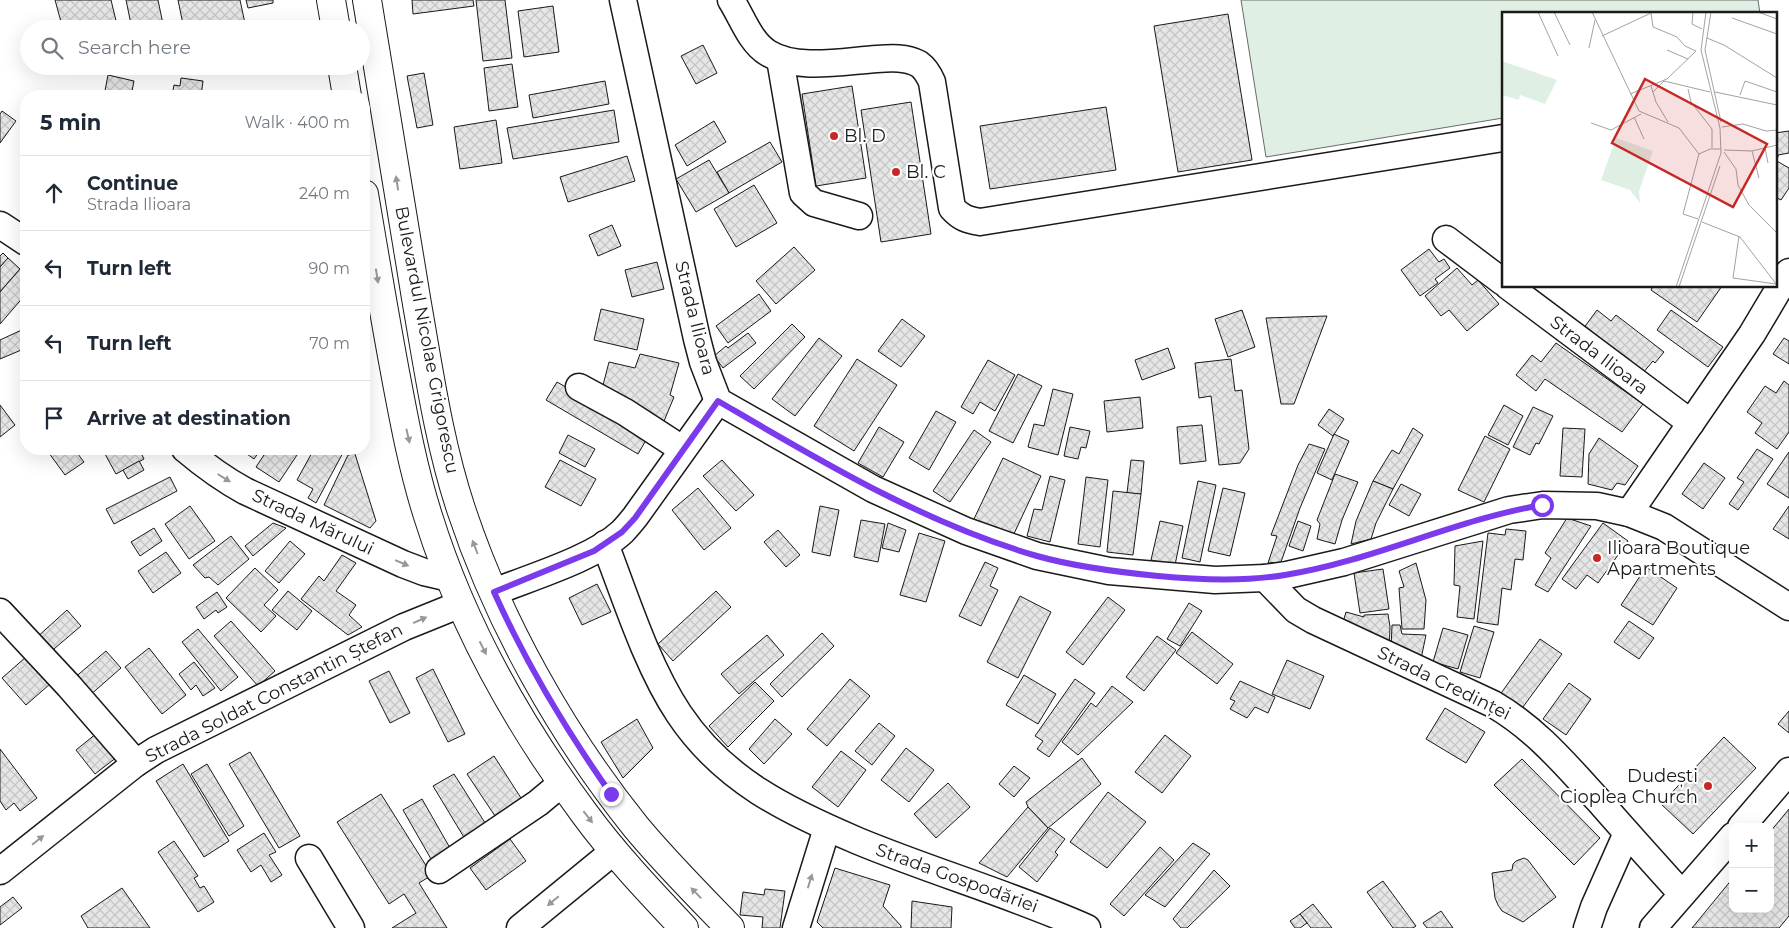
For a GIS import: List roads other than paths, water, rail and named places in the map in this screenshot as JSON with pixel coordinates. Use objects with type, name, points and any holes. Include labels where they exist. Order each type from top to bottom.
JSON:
[{"type":"main road","points":[[331,0],[334,20]]},
{"type":"main road","name":"Bulevardul Nicolae Grigorescu","points":[[367,0],[430,380],[449,465],[461,508],[494,592],[526,658],[556,710],[611,794],[666,861],[730,928]]},
{"type":"main road","points":[[344,75],[346,90]]},
{"type":"main road","name":"Bulevardul Nicolae Grigorescu","points":[[370,258],[428,516],[461,604],[495,672],[528,730],[562,783],[614,851],[684,928]]},
{"type":"main road","points":[[461,604],[494,592]]},
{"type":"street","name":"Strada Ilioara","points":[[623,0],[697,339],[718,401]]},
{"type":"street","points":[[730,0],[756,43],[766,52],[780,59],[806,63],[901,59],[920,65],[927,71],[932,82],[952,208],[960,217],[980,222],[1502,138]]},
{"type":"street","points":[[780,59],[804,193],[814,203],[858,216]]},
{"type":"street","points":[[0,225],[20,238]]},
{"type":"street","points":[[1446,239],[1502,281]]},
{"type":"street","points":[[1629,513],[1752,334],[1789,272]]},
{"type":"street","name":"Strada Ilioara","points":[[1511,288],[1691,423]]},
{"type":"street","points":[[579,387],[625,412],[682,449]]},
{"type":"street","points":[[494,592],[580,558],[622,532],[635,518],[682,449],[718,401],[873,489],[966,531],[1037,556],[1110,571],[1161,577],[1215,580],[1287,575],[1344,562],[1509,510],[1542,505],[1569,504],[1597,506],[1629,513],[1664,527],[1789,607]]},
{"type":"street","name":"Strada Mărului","points":[[192,455],[223,478],[245,491],[403,564],[424,572],[450,578]]},
{"type":"street","name":"Strada Gospodăriei","points":[[605,544],[654,668],[678,714],[694,736],[725,768],[750,786],[790,810],[827,828],[925,868],[1060,916],[1088,928]]},
{"type":"street","name":"Strada Credinței","points":[[1265,578],[1296,610],[1313,620],[1493,704],[1512,715],[1554,752],[1682,894]]},
{"type":"street","name":"Strada Soldat Constantin Ștefan","points":[[0,870],[136,763],[176,739],[404,627],[461,604]]},
{"type":"street","points":[[0,612],[136,763]]},
{"type":"street","points":[[1744,823],[1789,771]]},
{"type":"street","points":[[438,870],[538,803],[562,783]]},
{"type":"street","points":[[796,928],[827,828]]},
{"type":"street","points":[[1587,928],[1594,907],[1627,833]]},
{"type":"street","points":[[1653,928],[1729,841]]},
{"type":"street","points":[[520,928],[614,851]]},
{"type":"street","points":[[309,858],[351,928]]},
{"type":"place","name":"Bl. D","points":[[834,136]]},
{"type":"place","name":"Bl. C","points":[[896,172]]},
{"type":"place","name":"Ilioara Boutique Apartments","points":[[1597,558]]},
{"type":"place","name":"Dudești Cioplea Church","points":[[1708,786]]}]
